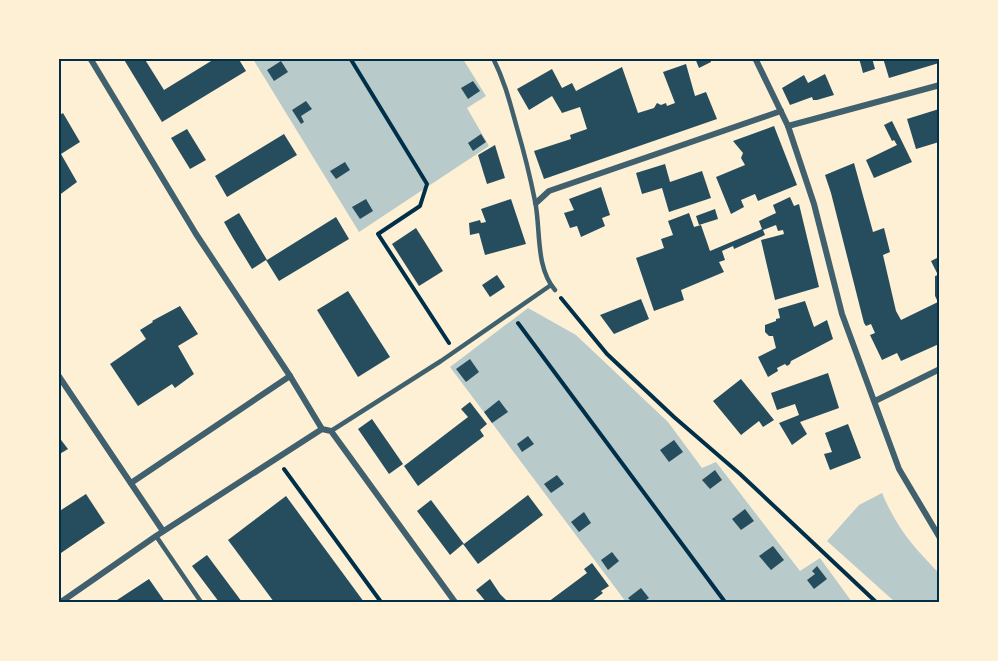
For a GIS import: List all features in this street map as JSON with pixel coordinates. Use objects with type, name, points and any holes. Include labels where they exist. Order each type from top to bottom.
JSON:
[{"type":"street","points":[[90,58],[196,234],[290,376],[322,429]]},
{"type":"street","points":[[755,58],[788,126],[813,204],[842,314],[899,470],[939,538]]},
{"type":"street","points":[[788,126],[939,85]]},
{"type":"street","points":[[536,203],[549,191],[781,111]]},
{"type":"street","points":[[875,401],[939,369]]},
{"type":"street","points":[[58,375],[163,531]]},
{"type":"street","points":[[131,483],[290,376]]},
{"type":"street","points":[[61,603],[163,531],[322,429],[331,431],[455,603]]},
{"type":"lane","points":[[493,58],[504,79],[536,203],[542,263],[550,285],[555,290]]},
{"type":"lane","points":[[331,431],[550,285]]},
{"type":"lane","points":[[156,536],[201,603]]},
{"type":"path","points":[[350,58],[427,184],[420,206],[378,234],[454,351]]},
{"type":"path","points":[[555,290],[607,354],[674,417],[740,474],[876,603]]},
{"type":"path","points":[[510,313],[725,603]]},
{"type":"path","points":[[277,458],[381,603]]},
{"type":"shaded area","points":[[253,59],[463,59],[486,96],[467,108],[489,146],[359,232]]},
{"type":"shaded area","points":[[528,308],[576,335],[668,422],[702,468],[716,462],[800,571],[820,558],[852,602],[626,602],[450,367]]},
{"type":"shaded area","points":[[882,493],[906,536],[939,573],[939,602],[895,602],[827,541],[859,505]]},
{"type":"building","points":[[123,58],[144,58],[164,90],[216,58],[238,58],[246,71],[162,122]]},
{"type":"building","points":[[695,58],[710,58],[711,62],[699,68]]},
{"type":"building","points":[[859,58],[872,58],[875,69],[863,73]]},
{"type":"building","points":[[883,58],[939,58],[939,63],[889,78]]},
{"type":"building","points":[[281,61],[288,72],[274,81],[267,70]]},
{"type":"building","points":[[686,64],[695,96],[706,92],[717,119],[544,179],[534,151],[571,139],[570,135],[587,129],[580,107],[562,113],[552,96],[529,110],[517,89],[552,69],[562,88],[572,83],[576,91],[622,67],[638,113],[654,108],[657,103],[661,105],[666,103],[667,106],[675,103],[663,72]]},
{"type":"building","points":[[825,74],[834,95],[817,100],[813,100],[812,97],[790,105],[782,88],[804,75],[808,83]]},
{"type":"building","points":[[473,81],[480,91],[468,99],[461,88]]},
{"type":"building","points":[[306,101],[312,109],[301,116],[304,122],[301,124],[292,110]]},
{"type":"building","points":[[939,109],[939,142],[916,149],[907,119]]},
{"type":"building","points":[[63,113],[80,142],[61,154],[77,182],[58,196],[58,116]]},
{"type":"building","points":[[892,121],[912,162],[874,178],[866,160],[897,145],[894,140],[892,141],[884,125]]},
{"type":"building","points":[[774,126],[797,185],[758,201],[755,194],[741,200],[744,207],[731,214],[716,177],[745,165],[741,158],[743,153],[733,141]]},
{"type":"building","points":[[187,129],[206,160],[190,169],[171,138]]},
{"type":"building","points":[[284,134],[297,155],[227,197],[215,176]]},
{"type":"building","points":[[481,134],[486,142],[473,151],[468,143]]},
{"type":"building","points":[[495,145],[505,178],[487,184],[478,155]]},
{"type":"building","points":[[345,162],[350,170],[336,179],[330,171]]},
{"type":"building","points":[[854,163],[873,232],[884,228],[890,252],[883,255],[896,311],[901,320],[938,302],[935,296],[935,276],[938,275],[931,261],[939,257],[939,344],[901,361],[897,353],[882,360],[870,335],[875,333],[871,324],[866,326],[864,323],[825,175]]},
{"type":"building","points":[[665,164],[670,182],[702,171],[711,198],[669,212],[662,188],[642,194],[636,173]]},
{"type":"building","points":[[601,187],[610,215],[602,218],[605,226],[581,237],[577,226],[570,228],[564,213],[574,210],[569,199]]},
{"type":"building","points":[[790,197],[794,206],[799,204],[819,287],[775,300],[761,240],[784,234],[783,230],[778,231],[776,225],[763,230],[765,235],[734,249],[733,246],[722,251],[725,260],[719,262],[724,272],[681,290],[684,300],[654,311],[636,258],[664,248],[661,239],[673,235],[668,221],[689,213],[694,227],[701,225],[710,251],[762,229],[759,221],[776,213],[773,205]]},
{"type":"building","points":[[366,199],[373,211],[360,219],[352,207]]},
{"type":"building","points":[[511,199],[526,244],[485,255],[479,233],[470,235],[469,223],[480,220],[481,223],[486,222],[481,209]]},
{"type":"building","points":[[715,209],[718,219],[699,225],[696,216]]},
{"type":"building","points":[[239,213],[267,260],[336,217],[349,239],[279,281],[266,260],[252,269],[233,238],[224,222]]},
{"type":"building","points":[[416,228],[443,271],[419,286],[392,244]]},
{"type":"building","points":[[497,275],[505,287],[490,297],[482,285]]},
{"type":"building","points":[[348,291],[390,357],[358,377],[317,310]]},
{"type":"building","points":[[641,299],[649,319],[614,334],[600,315]]},
{"type":"building","points":[[805,301],[814,327],[827,320],[833,339],[791,361],[787,366],[785,364],[777,368],[778,371],[768,377],[758,357],[776,348],[773,336],[765,332],[765,325],[780,318],[778,309]]},
{"type":"building","points":[[180,306],[198,334],[178,346],[194,374],[175,388],[172,384],[138,406],[110,364],[146,339],[140,330]]},
{"type":"building","points":[[470,359],[479,372],[466,382],[456,369]]},
{"type":"building","points":[[828,373],[839,408],[800,422],[807,434],[792,445],[779,423],[799,415],[795,404],[777,410],[771,393]]},
{"type":"building","points":[[741,379],[774,420],[763,427],[759,421],[741,435],[713,401]]},
{"type":"building","points":[[499,400],[508,412],[492,423],[484,412]]},
{"type":"building","points":[[470,402],[487,424],[480,430],[484,436],[418,486],[404,466],[468,417],[461,409]]},
{"type":"building","points":[[372,419],[403,464],[389,474],[358,429]]},
{"type":"building","points":[[848,424],[861,458],[830,470],[824,454],[832,452],[825,433]]},
{"type":"building","points":[[58,436],[68,449],[58,455]]},
{"type":"building","points":[[528,436],[534,444],[522,452],[517,444]]},
{"type":"building","points":[[674,440],[683,452],[669,462],[660,450]]},
{"type":"building","points":[[715,470],[722,480],[710,489],[702,480]]},
{"type":"building","points":[[557,475],[564,484],[551,493],[544,484]]},
{"type":"building","points":[[86,494],[105,523],[58,555],[58,512]]},
{"type":"building","points":[[528,495],[543,515],[478,564],[463,544],[450,555],[417,511],[431,500],[464,544]]},
{"type":"building","points":[[286,496],[364,602],[274,602],[228,540]]},
{"type":"building","points":[[745,509],[754,521],[741,530],[732,519]]},
{"type":"building","points":[[584,512],[591,523],[579,532],[571,522]]},
{"type":"building","points":[[773,546],[784,560],[771,570],[759,556]]},
{"type":"building","points":[[612,552],[619,561],[608,570],[601,560]]},
{"type":"building","points":[[207,555],[242,602],[219,602],[192,566]]},
{"type":"building","points":[[592,563],[609,586],[601,591],[603,593],[591,602],[548,602],[587,573],[584,569]]},
{"type":"building","points":[[817,566],[827,579],[814,589],[807,580],[815,574],[812,571]]},
{"type":"building","points":[[149,579],[165,602],[114,602]]},
{"type":"building","points":[[490,579],[508,602],[486,602],[476,590]]},
{"type":"building","points":[[641,588],[649,598],[643,602],[632,602],[628,598]]}]
